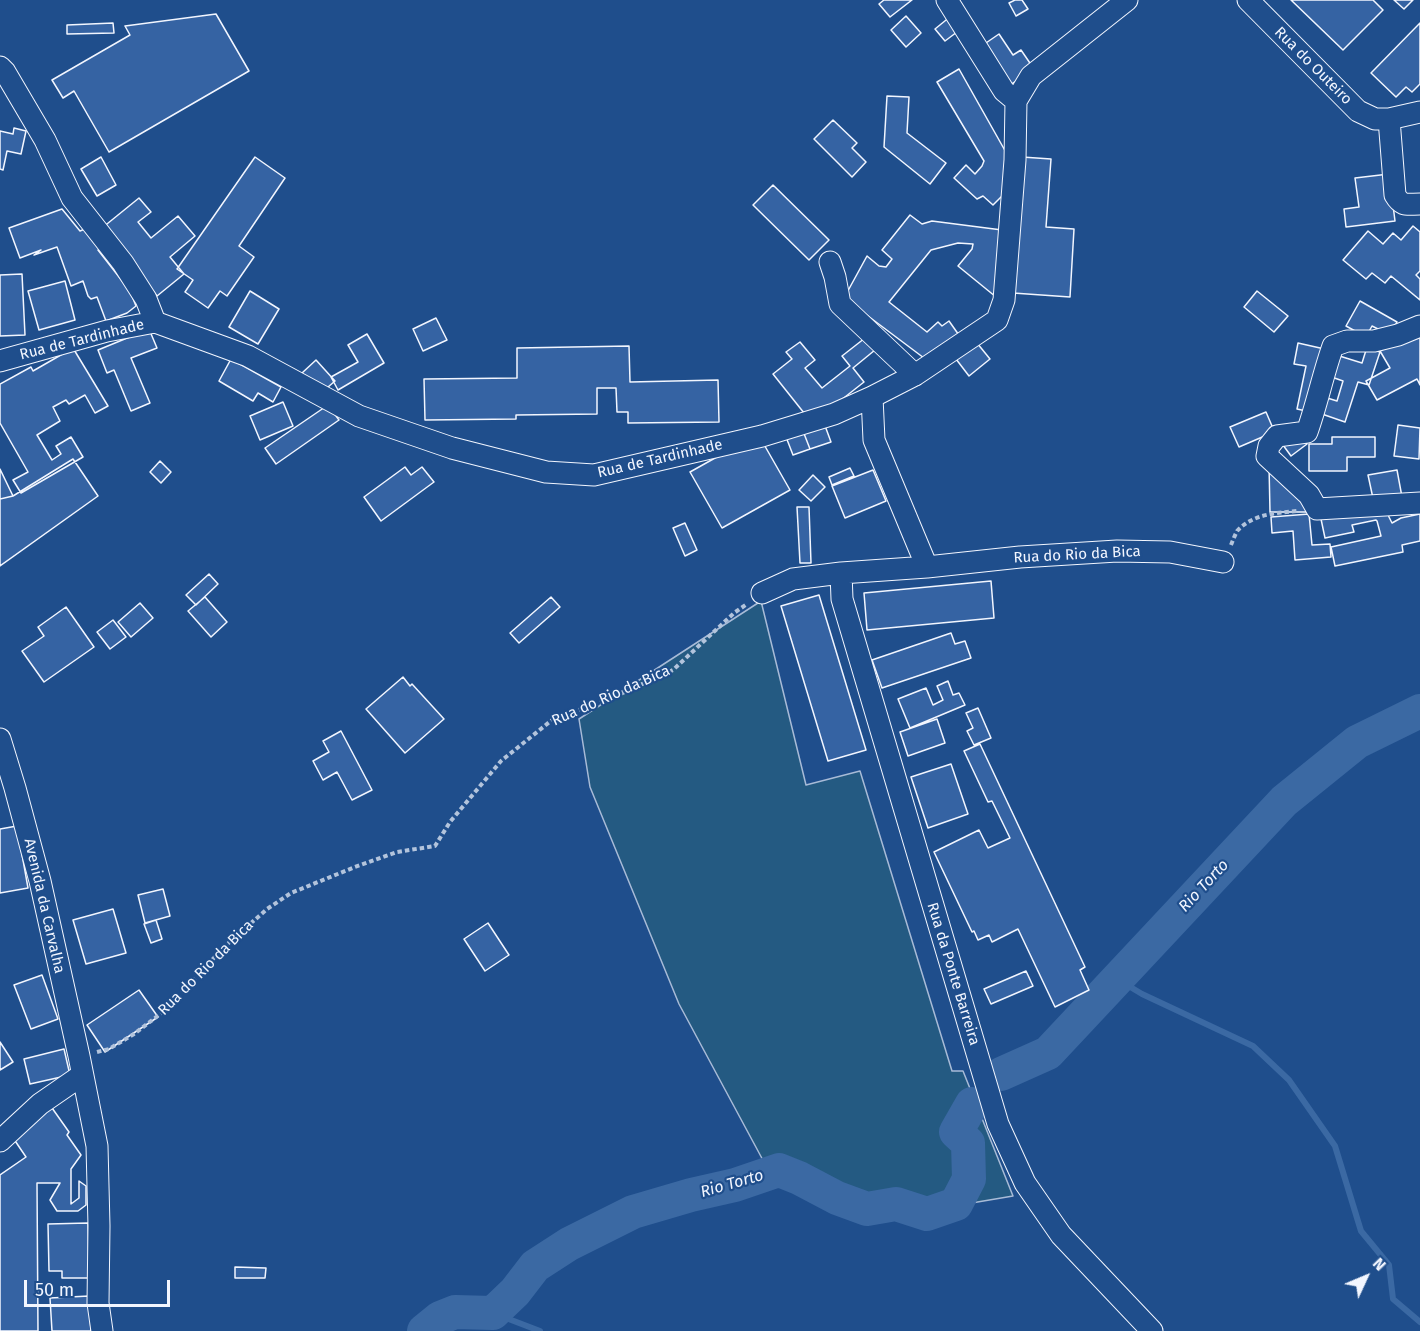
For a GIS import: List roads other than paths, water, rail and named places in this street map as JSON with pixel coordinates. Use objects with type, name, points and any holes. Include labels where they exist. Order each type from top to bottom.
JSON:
[{"type":"street","points":[[947,0],[1004,92],[1016,101],[1031,76],[1127,0]]},
{"type":"street","name":"Rua do Outeiro","points":[[1248,0],[1358,111],[1375,119],[1389,119],[1420,112]]},
{"type":"street","points":[[0,67],[45,140],[72,198],[123,263],[146,299],[155,322]]},
{"type":"street","name":"Rua de Tardinhade","points":[[0,361],[107,331],[155,322],[248,356],[359,416],[452,448],[546,472],[594,475],[762,436],[834,414],[872,397],[915,375],[997,320],[1004,300],[1015,160],[1016,101]]},
{"type":"street","points":[[1389,119],[1395,195],[1399,202],[1406,205],[1420,204]]},
{"type":"street","points":[[830,262],[840,304],[915,375]]},
{"type":"street","points":[[1420,326],[1382,339],[1347,341],[1333,346],[1307,432],[1277,436],[1269,446],[1267,456],[1309,495],[1317,509],[1420,503]]},
{"type":"street","points":[[872,397],[873,440],[927,567]]},
{"type":"street","name":"Rua do Rio da Bica","points":[[762,593],[793,579],[1020,557],[1117,551],[1170,552],[1223,562]]},
{"type":"street","name":"Rua da Ponte Barreira","points":[[841,573],[842,599],[998,1124],[1025,1183],[1061,1235],[1152,1331]]},
{"type":"street","name":"Avenida da Carvalha","points":[[0,739],[39,881],[97,1146],[98,1303],[102,1331]]},
{"type":"street","points":[[0,1141],[80,1066]]},
{"type":"waterway","name":"Rio Torto","points":[[1001,1074],[1048,1053],[1284,801],[1357,742],[1420,711]]},
{"type":"waterway","points":[[1117,979],[1142,994],[1253,1046],[1289,1080],[1335,1146],[1361,1231],[1389,1265],[1393,1299],[1420,1322]]},
{"type":"waterway","name":"Rio Torto","points":[[424,1331],[440,1318],[455,1312],[493,1313],[515,1292],[535,1266],[569,1244],[633,1212],[735,1185],[779,1170],[837,1198],[867,1209],[896,1204],[927,1214],[956,1204],[969,1179],[968,1143],[956,1132],[972,1104]]},
{"type":"waterway","points":[[493,1313],[540,1331]]}]
